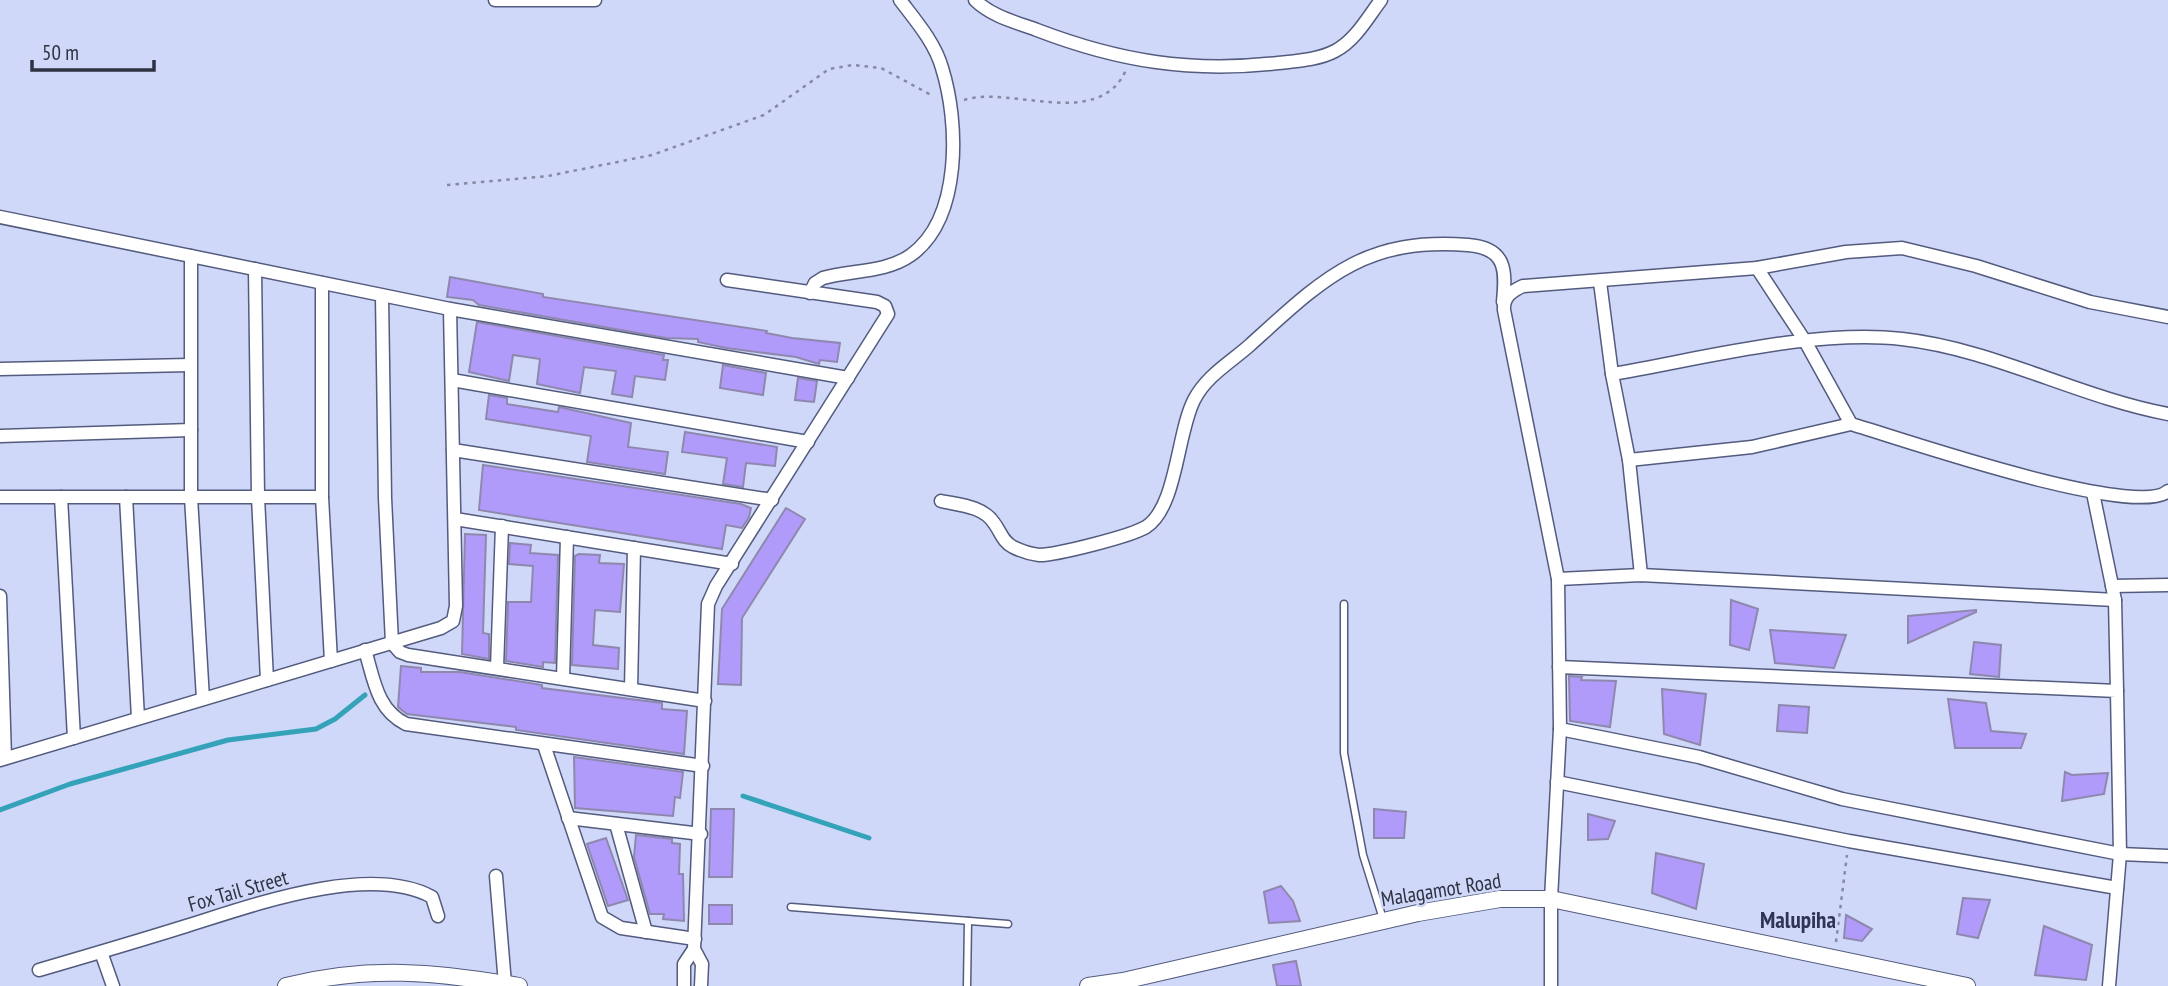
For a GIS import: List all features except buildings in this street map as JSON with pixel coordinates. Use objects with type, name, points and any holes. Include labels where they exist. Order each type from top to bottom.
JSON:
[{"type":"street","points":[[495,0],[595,0]]},
{"type":"street","points":[[810,293],[815,283],[823,278],[894,264],[911,255],[929,236],[948,198],[953,141],[943,69],[932,45],[900,0]]},
{"type":"street","points":[[975,0],[995,15],[1101,53],[1130,60],[1192,66],[1247,66],[1322,56],[1349,41],[1381,0]]},
{"type":"street","points":[[0,217],[450,309],[848,378]]},
{"type":"street","points":[[941,501],[988,515],[1006,542],[1026,552],[1054,553],[1145,527],[1158,517],[1164,505],[1183,426],[1204,383],[1289,308],[1352,263],[1378,251],[1444,244],[1489,250],[1499,257],[1506,272],[1503,302],[1558,579],[1560,729],[1551,900],[1551,986]]},
{"type":"street","points":[[1503,302],[1514,290],[1523,286],[1757,268],[1856,250],[1902,248],[1976,266],[2090,302],[2168,317]]},
{"type":"street","points":[[191,256],[191,497],[203,699]]},
{"type":"street","points":[[1757,268],[1805,341],[1851,424]]},
{"type":"street","points":[[255,270],[258,497],[267,680]]},
{"type":"street","points":[[684,986],[684,964],[694,944],[701,834],[708,604],[716,586],[887,317],[887,309],[877,302],[727,280]]},
{"type":"street","points":[[1600,282],[1612,374],[1629,460],[1641,575]]},
{"type":"street","points":[[322,283],[322,497],[331,660]]},
{"type":"street","points":[[382,296],[385,498],[392,643],[400,652],[408,654],[705,701]]},
{"type":"street","points":[[0,596],[3,759],[441,628],[453,621],[456,606],[450,309]]},
{"type":"street","points":[[1612,374],[1805,341],[1903,339],[1986,359],[2126,406],[2168,414]]},
{"type":"street","points":[[0,369],[190,365]]},
{"type":"street","points":[[452,380],[808,442]]},
{"type":"street","points":[[1629,460],[1752,447],[1851,424],[2010,472],[2094,493],[2151,498],[2159,497],[2168,491]]},
{"type":"street","points":[[0,436],[191,430]]},
{"type":"street","points":[[453,450],[772,500]]},
{"type":"street","points":[[2094,493],[2115,600],[2120,854],[2109,986]]},
{"type":"street","points":[[0,497],[322,497]]},
{"type":"street","points":[[61,497],[74,737]]},
{"type":"street","points":[[126,497],[138,718]]},
{"type":"street","points":[[455,519],[732,564]]},
{"type":"street","points":[[497,668],[502,526]]},
{"type":"street","points":[[563,678],[567,537]]},
{"type":"street","points":[[631,689],[634,548]]},
{"type":"street","points":[[1558,579],[1641,575],[2115,600]]},
{"type":"street","points":[[2112,586],[2168,585]]},
{"type":"street","points":[[365,650],[383,706],[396,719],[418,727],[703,766]]},
{"type":"street","points":[[1559,667],[2117,691]]},
{"type":"street","points":[[1560,729],[1699,757],[1842,799],[2120,854],[2168,856]]},
{"type":"street","points":[[544,745],[602,917],[610,924],[694,944]]},
{"type":"street","points":[[1557,782],[1849,841],[2117,888]]},
{"type":"street","points":[[568,818],[701,834]]},
{"type":"street","points":[[616,824],[646,932]]},
{"type":"street","points":[[286,986],[355,972],[393,971],[431,972],[512,985],[496,876]]},
{"type":"street","name":"Fox Tail Street","points":[[40,971],[268,901],[336,887],[379,886],[421,892],[432,897],[438,916]]},
{"type":"street","name":"Malagamot Road","points":[[1088,986],[1124,981],[1384,921],[1500,900],[1551,900],[1967,986]]},
{"type":"street","points":[[694,944],[702,964],[701,986]]},
{"type":"street","points":[[102,952],[113,986]]},
{"type":"lane","points":[[1344,604],[1344,753],[1363,855],[1384,921]]},
{"type":"lane","points":[[791,907],[1008,924]]},
{"type":"lane","points":[[967,986],[968,921]]},
{"type":"path","points":[[447,185],[548,176],[652,155],[764,115],[829,69],[853,65],[881,68],[906,78],[948,106],[968,99],[986,97],[1083,102],[1113,87],[1124,75],[1130,60]]},
{"type":"path","points":[[1833,959],[1849,841]]},
{"type":"waterway","points":[[0,810],[70,784],[228,740],[316,729],[335,719],[365,695]]},
{"type":"waterway","points":[[743,796],[869,838]]},
{"type":"district","name":"Malupiha","points":[[1798,920]]}]
